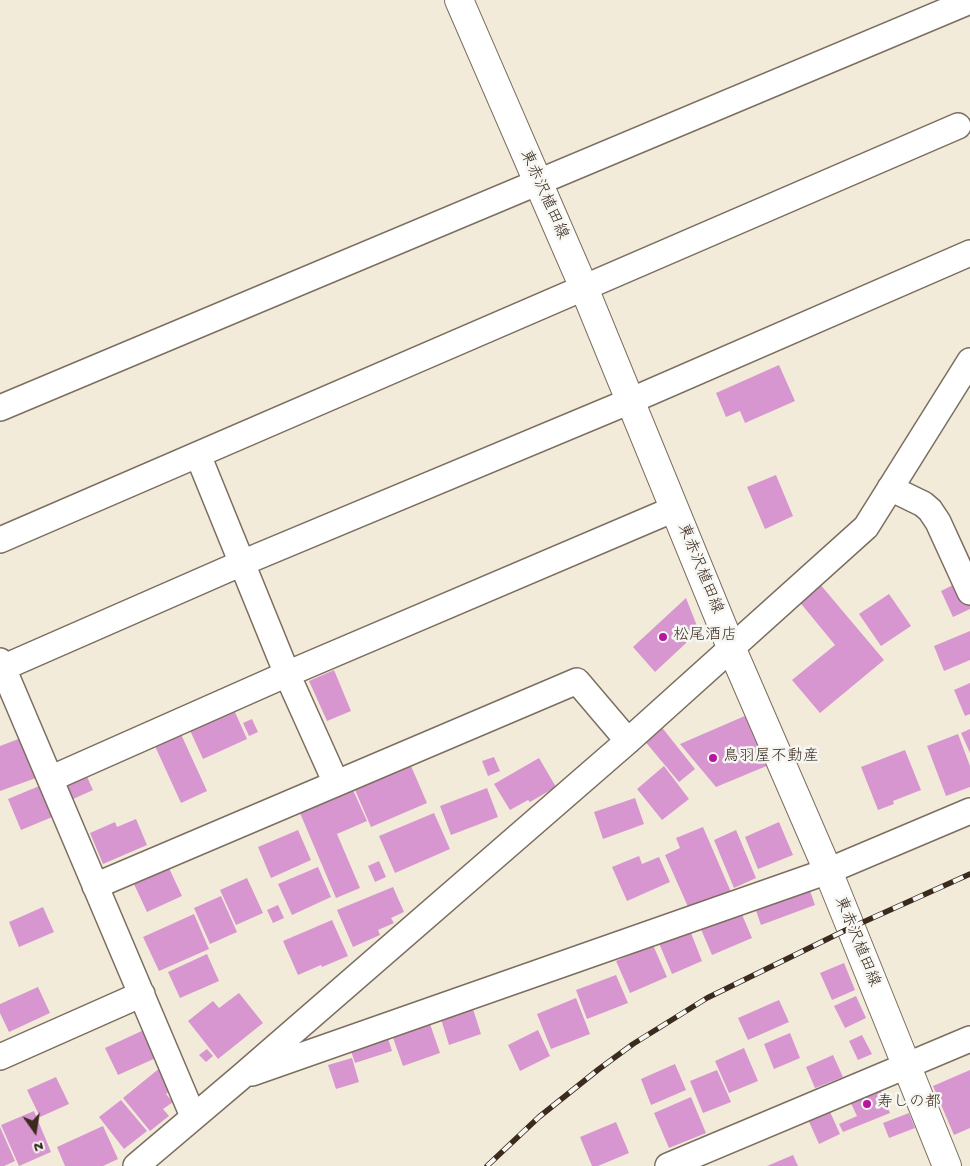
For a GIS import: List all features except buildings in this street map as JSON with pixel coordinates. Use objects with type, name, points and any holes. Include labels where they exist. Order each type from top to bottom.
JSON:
[{"type":"main road","name":"東赤沢植田線","points":[[459,0],[584,288],[731,647],[828,871],[947,1166]]},
{"type":"street","points":[[0,408],[970,1]]},
{"type":"street","points":[[0,540],[958,126]]},
{"type":"street","points":[[193,1116],[1,666],[630,401],[970,253]]},
{"type":"street","points":[[136,1166],[628,741],[866,526],[970,361]]},
{"type":"street","points":[[198,455],[287,674],[336,783]]},
{"type":"street","points":[[890,488],[923,504],[930,510],[938,522],[970,592]]},
{"type":"street","points":[[50,778],[287,674],[674,509]]},
{"type":"street","points":[[95,886],[576,680],[628,741]]},
{"type":"street","points":[[241,1077],[828,871],[970,811]]},
{"type":"street","points":[[0,1057],[142,994]]},
{"type":"street","points":[[668,1166],[970,1038]]},
{"type":"railway","points":[[487,1166],[539,1117],[599,1069],[633,1044],[707,998],[850,928],[970,874]]},
{"type":"place","name":"松尾酒店","points":[[663,637]]},
{"type":"place","name":"鳥羽屋不動産","points":[[713,758]]},
{"type":"place","name":"寿しの都","points":[[867,1104]]}]
